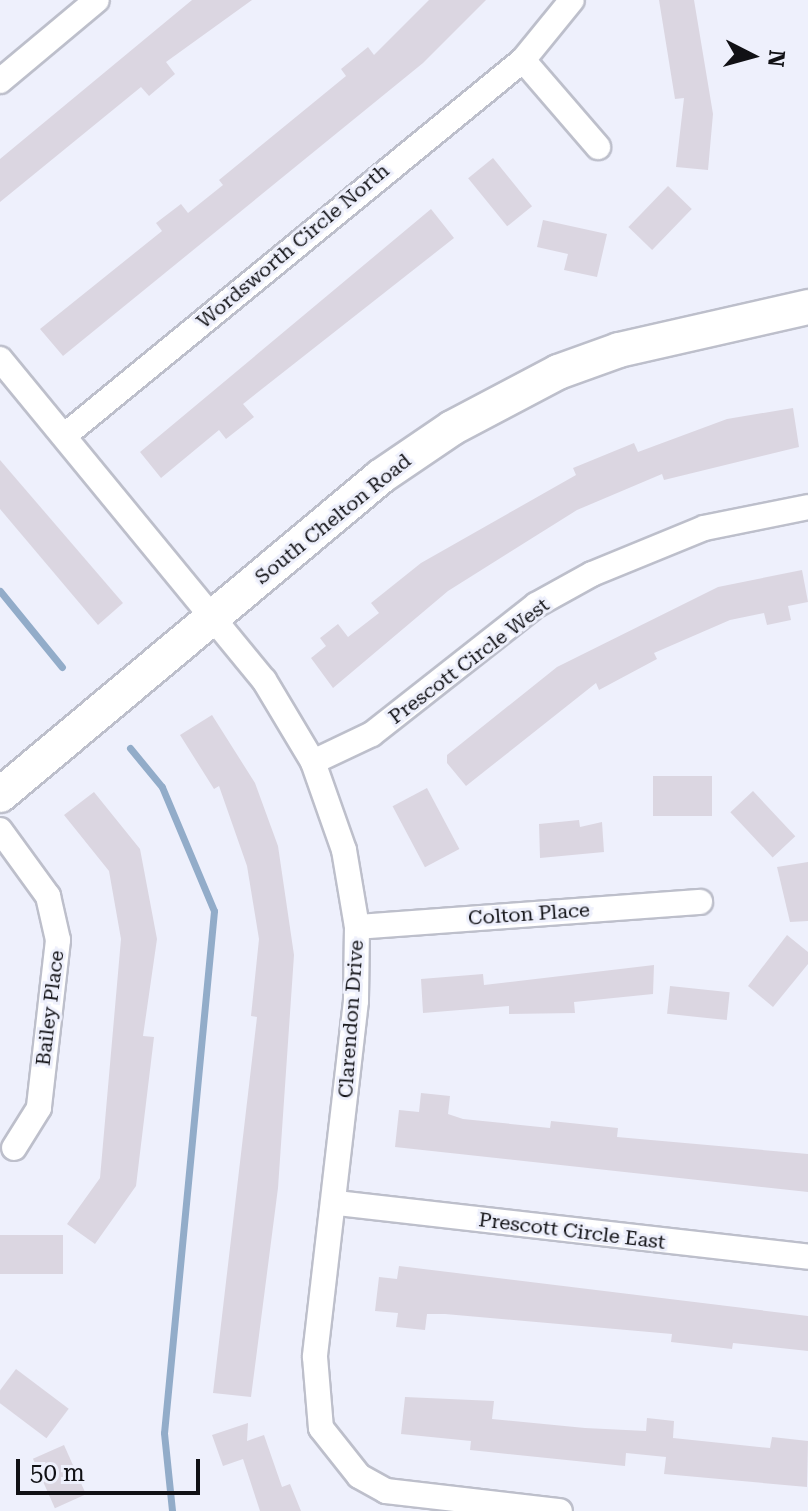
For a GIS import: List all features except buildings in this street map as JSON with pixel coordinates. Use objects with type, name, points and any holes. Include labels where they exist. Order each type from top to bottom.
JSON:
[{"type":"main road","name":"South Chelton Road","points":[[0,795],[380,477],[502,399],[680,331],[808,307]]},
{"type":"street","points":[[0,81],[97,0]]},
{"type":"street","name":"Wordsworth Circle North","points":[[64,436],[523,60],[572,0]]},
{"type":"street","points":[[523,60],[598,147]]},
{"type":"street","name":"Clarendon Drive","points":[[0,359],[215,614],[313,762],[344,850],[357,927],[337,1203],[315,1357],[321,1428],[359,1476],[414,1504],[560,1511]]},
{"type":"street","name":"Prescott Circle West","points":[[313,762],[372,734],[536,605],[592,574],[704,528],[808,507]]},
{"type":"street","name":"Bailey Place","points":[[0,830],[48,896],[58,940],[39,1108],[14,1148]]},
{"type":"street","name":"Colton Place","points":[[357,927],[700,902]]},
{"type":"street","name":"Prescott Circle East","points":[[337,1203],[808,1257]]},
{"type":"waterway","points":[[0,591],[62,667]]},
{"type":"waterway","points":[[130,748],[162,787],[214,911],[164,1433],[172,1511]]}]
